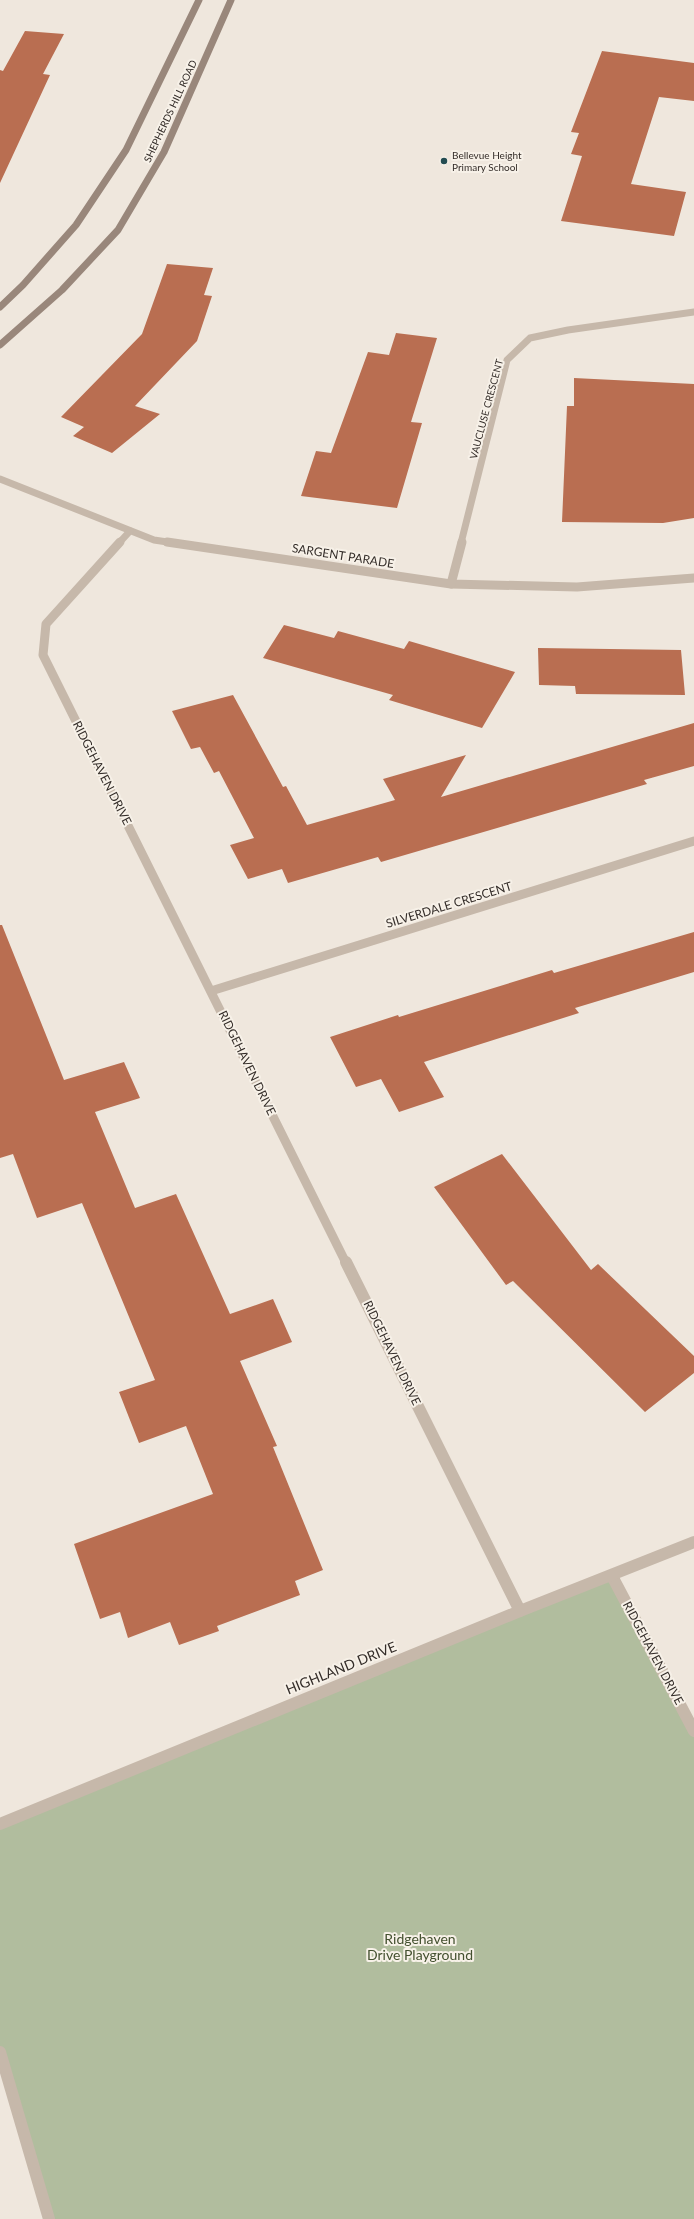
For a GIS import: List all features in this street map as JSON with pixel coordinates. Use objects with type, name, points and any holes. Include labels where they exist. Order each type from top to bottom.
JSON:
[{"type":"main road","name":"SHEPHERDS HILL ROAD","points":[[0,307],[23,285],[76,225],[126,150],[198,0]]},
{"type":"main road","name":"SHEPHERDS HILL ROAD","points":[[0,345],[62,290],[118,230],[164,152],[231,0]]},
{"type":"street","name":"VAUCLUSE CRESCENT","points":[[451,584],[507,360],[530,338],[568,330],[694,312]]},
{"type":"street","name":"SARGENT PARADE","points":[[0,479],[154,540],[451,584],[576,587],[694,578]]},
{"type":"street","name":"RIDGEHAVEN DRIVE","points":[[130,531],[46,624],[43,655],[520,1611]]},
{"type":"street","name":"SILVERDALE CRESCENT","points":[[211,992],[694,841]]},
{"type":"street","name":"HIGHLAND DRIVE","points":[[0,1824],[520,1611],[612,1576],[694,1542]]},
{"type":"street","name":"RIDGEHAVEN DRIVE","points":[[612,1576],[694,1731]]},
{"type":"street","points":[[0,2052],[49,2219]]},
{"type":"green space","name":"Ridgehaven Drive Playground","points":[[612,1576],[694,1731],[694,2219],[49,2219],[0,2052],[0,1824]]},
{"type":"building","points":[[25,31],[64,34],[43,74],[50,75],[0,183],[0,70],[3,71]]},
{"type":"building","points":[[602,51],[694,63],[694,101],[659,97],[631,184],[686,192],[674,236],[561,221],[582,156],[571,154],[579,133],[571,132]]},
{"type":"building","points":[[167,264],[213,268],[204,295],[212,296],[197,341],[135,406],[160,414],[112,453],[73,436],[84,427],[61,417],[142,334]]},
{"type":"building","points":[[396,333],[437,338],[411,422],[422,423],[397,508],[301,496],[316,451],[331,453],[368,352],[389,355]]},
{"type":"building","points":[[574,378],[694,384],[694,518],[663,523],[562,522],[567,406],[574,406]]},
{"type":"building","points":[[284,625],[334,638],[338,631],[404,649],[409,641],[515,672],[482,728],[389,700],[393,695],[263,658]]},
{"type":"building","points":[[538,648],[681,650],[685,695],[576,694],[575,686],[539,685]]},
{"type":"building","points":[[233,695],[283,787],[286,786],[307,825],[395,800],[383,779],[466,755],[441,797],[694,723],[694,766],[644,780],[647,784],[381,862],[378,857],[288,883],[282,869],[248,879],[230,845],[254,838],[219,771],[214,773],[200,747],[191,749],[172,711]]},
{"type":"building","points":[[0,925],[2,925],[64,1080],[124,1062],[140,1098],[95,1112],[135,1208],[176,1194],[230,1314],[273,1299],[292,1342],[240,1361],[277,1446],[273,1447],[323,1570],[295,1581],[300,1595],[217,1626],[219,1631],[179,1645],[170,1622],[128,1638],[120,1612],[100,1619],[74,1544],[213,1494],[186,1426],[139,1443],[119,1392],[155,1380],[82,1203],[37,1218],[13,1154],[0,1158]]},
{"type":"building","points":[[694,932],[694,972],[575,1008],[579,1013],[424,1062],[444,1097],[399,1112],[381,1079],[356,1087],[330,1037],[398,1015],[399,1017],[552,970],[554,973]]},
{"type":"building","points":[[502,1154],[591,1270],[598,1264],[694,1356],[694,1373],[645,1412],[513,1281],[506,1285],[434,1187]]},
{"type":"place","name":"Bellevue Height Primary School","points":[[444,161]]}]
